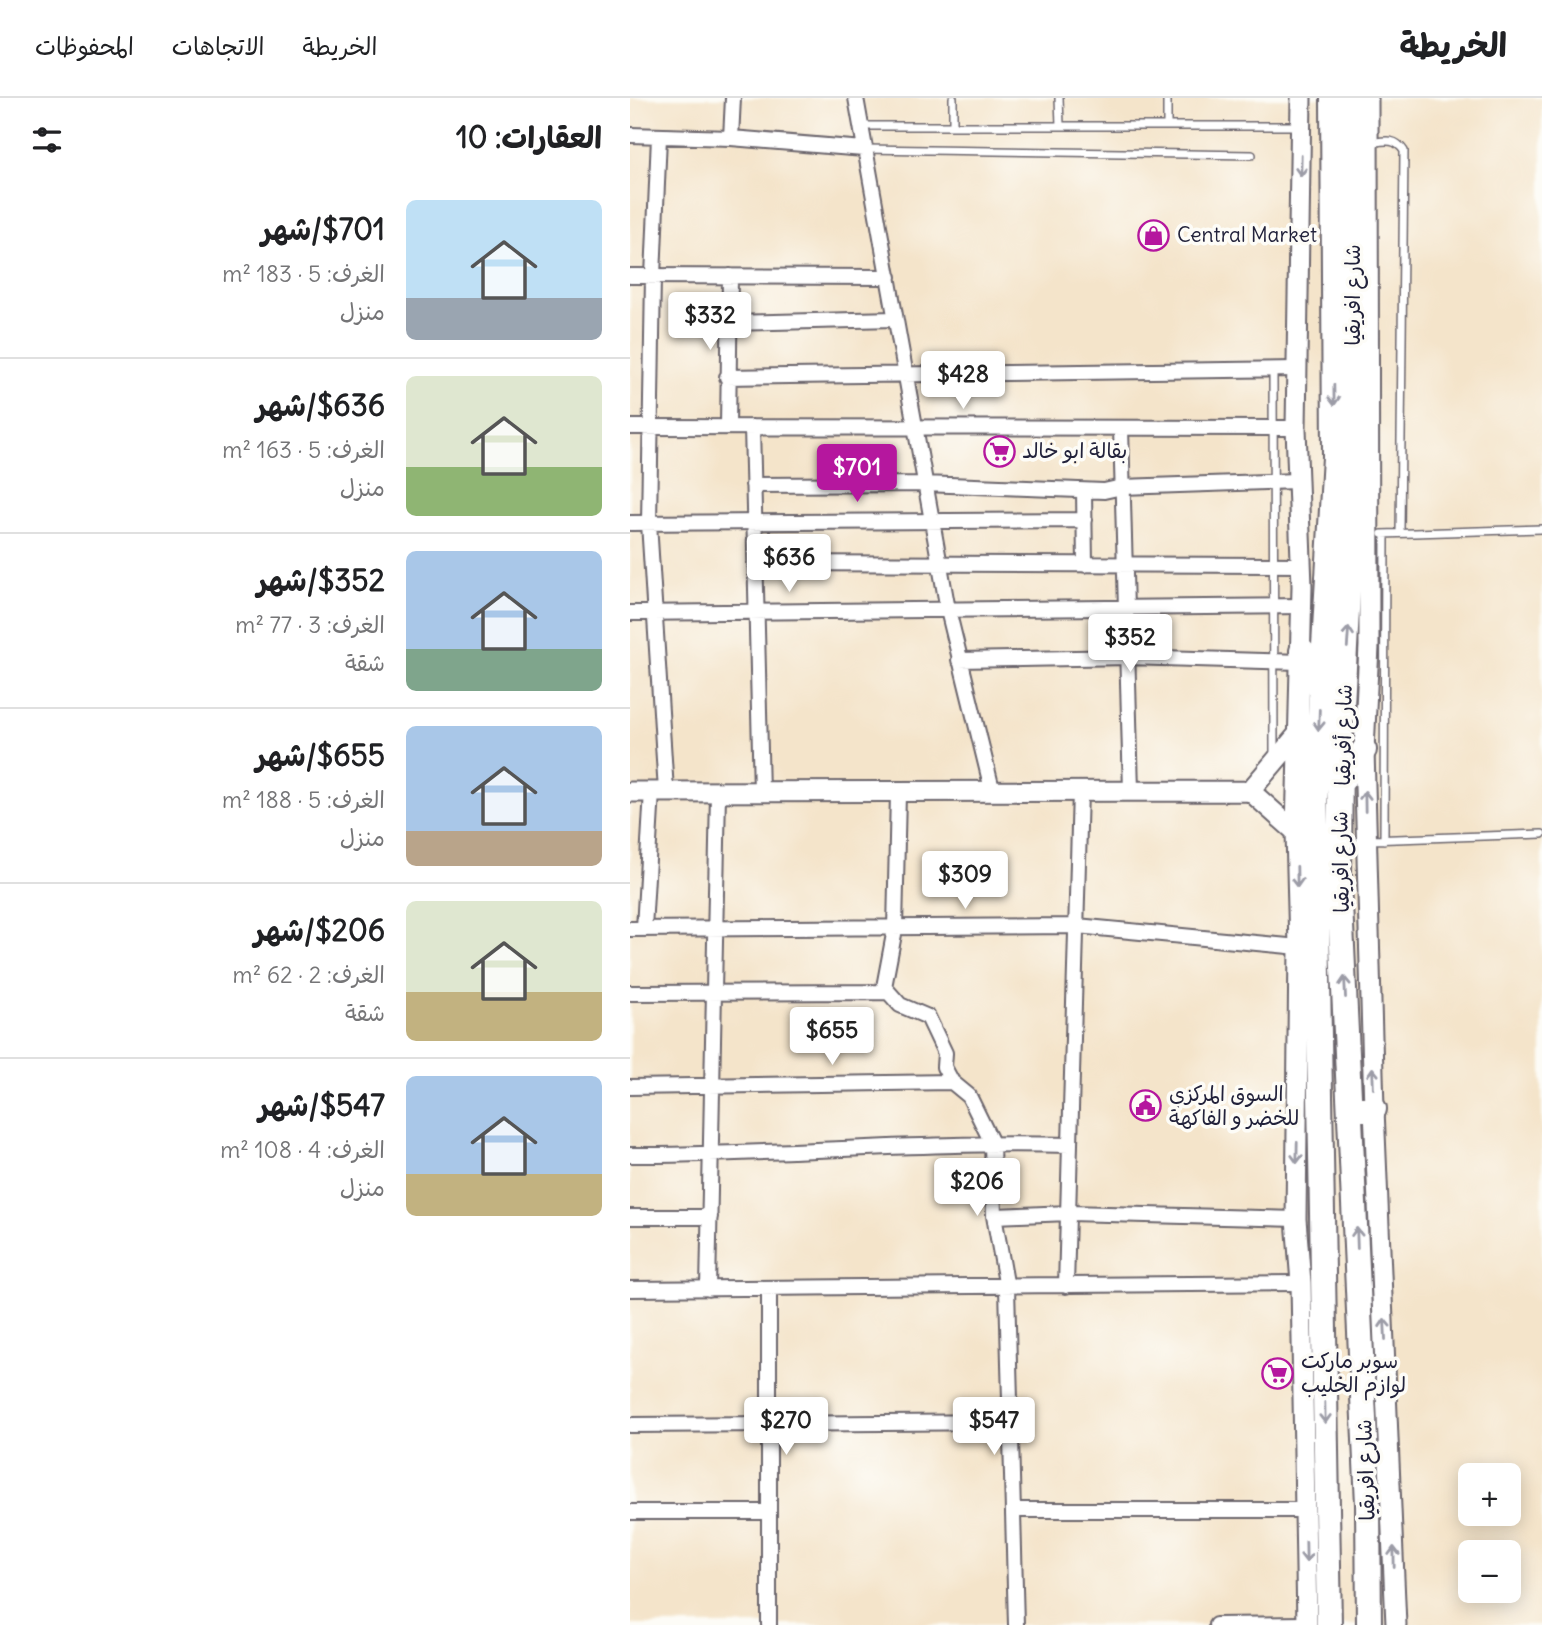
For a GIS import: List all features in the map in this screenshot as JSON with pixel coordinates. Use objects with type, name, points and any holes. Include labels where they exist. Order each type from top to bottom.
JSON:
[{"type":"highway","name":"شارع افريقيا","points":[[1333,98],[1353,495],[1340,784],[1339,882],[1363,1109],[1368,1619]]},
{"type":"highway","name":"شارع افريقيا","points":[[1318,1619],[1327,1539],[1309,1115],[1315,801],[1344,327],[1352,98]]},
{"type":"highway","points":[[1301,657],[1320,688]]},
{"type":"highway","points":[[1340,784],[1364,750]]},
{"type":"highway","points":[[1327,1539],[1338,1548],[1350,1549],[1368,1534]]},
{"type":"highway","points":[[1318,1619],[1335,1594],[1358,1602],[1368,1619]]},
{"type":"street","points":[[731,138],[733,98]]},
{"type":"street","points":[[856,98],[948,610],[992,789]]},
{"type":"street","points":[[753,485],[924,484],[1084,491],[1122,487],[1296,481],[1301,98]]},
{"type":"street","name":"شارع أفريقيا","points":[[1368,98],[1377,534],[1364,750],[1375,840],[1363,1109],[1396,1625]]},
{"type":"street","points":[[630,135],[731,138],[864,149]]},
{"type":"street","points":[[659,137],[653,276],[649,523],[655,614],[659,791],[637,928],[715,930],[1077,926],[1299,947]]},
{"type":"street","points":[[630,276],[888,277]]},
{"type":"street","points":[[728,427],[730,276]]},
{"type":"street","points":[[729,323],[894,319]]},
{"type":"street","points":[[727,377],[1297,369]]},
{"type":"street","points":[[630,427],[1296,428]]},
{"type":"street","points":[[752,427],[761,792]]},
{"type":"street","points":[[1121,428],[1131,791]]},
{"type":"street","name":"شارع افريقيا","points":[[1296,481],[1300,514],[1302,606],[1296,832],[1299,947],[1309,1115],[1296,1219],[1301,1283],[1305,1510],[1318,1619]]},
{"type":"street","points":[[1084,491],[1085,565]]},
{"type":"street","points":[[630,523],[1085,520]]},
{"type":"street","points":[[755,563],[1301,565]]},
{"type":"street","points":[[630,613],[1302,606]]},
{"type":"street","points":[[959,660],[1128,657],[1273,661],[1301,657]]},
{"type":"street","points":[[1250,791],[1299,733]]},
{"type":"street","points":[[630,792],[898,793],[992,789],[1250,791],[1296,832]]},
{"type":"street","points":[[1066,1286],[1080,791]]},
{"type":"street","points":[[708,1289],[718,793]]},
{"type":"street","points":[[898,793],[895,929],[884,987],[900,1005],[928,1017],[945,1053],[944,1067],[952,1082],[970,1096],[992,1143],[994,1216],[1007,1288],[1016,1625]]},
{"type":"street","points":[[630,993],[886,992]]},
{"type":"street","points":[[630,1087],[952,1082]]},
{"type":"street","points":[[630,1155],[711,1155],[992,1143],[1070,1145]]},
{"type":"street","points":[[994,1216],[1069,1213],[1296,1219]]},
{"type":"street","points":[[630,1217],[710,1217]]},
{"type":"street","points":[[630,1289],[1007,1288],[1301,1283]]},
{"type":"street","points":[[769,1288],[769,1625]]},
{"type":"street","points":[[630,1425],[1011,1422]]},
{"type":"street","points":[[1013,1510],[1305,1510]]},
{"type":"street","points":[[630,1512],[769,1512]]},
{"type":"street","points":[[1216,1625],[1318,1619]]},
{"type":"lane","points":[[953,98],[953,126]]},
{"type":"lane","points":[[1059,98],[1060,125]]},
{"type":"lane","points":[[1167,98],[1167,125]]},
{"type":"lane","points":[[860,126],[1301,126]]},
{"type":"lane","points":[[1369,143],[1391,140],[1404,151],[1400,533]]},
{"type":"lane","points":[[864,149],[1252,155]]},
{"type":"lane","points":[[1273,369],[1274,765]]},
{"type":"lane","points":[[1542,529],[1377,534],[1375,840],[1542,834]]},
{"type":"place","name":"Central Market","points":[[1154,235]]},
{"type":"place","name":"بقالة ابو خالد","points":[[999,451]]},
{"type":"place","name":"السوق المركزي للخضر و الفاكهة","points":[[1146,1106]]},
{"type":"place","name":"سوبر ماركت لوازم الخليب","points":[[1278,1373]]}]
